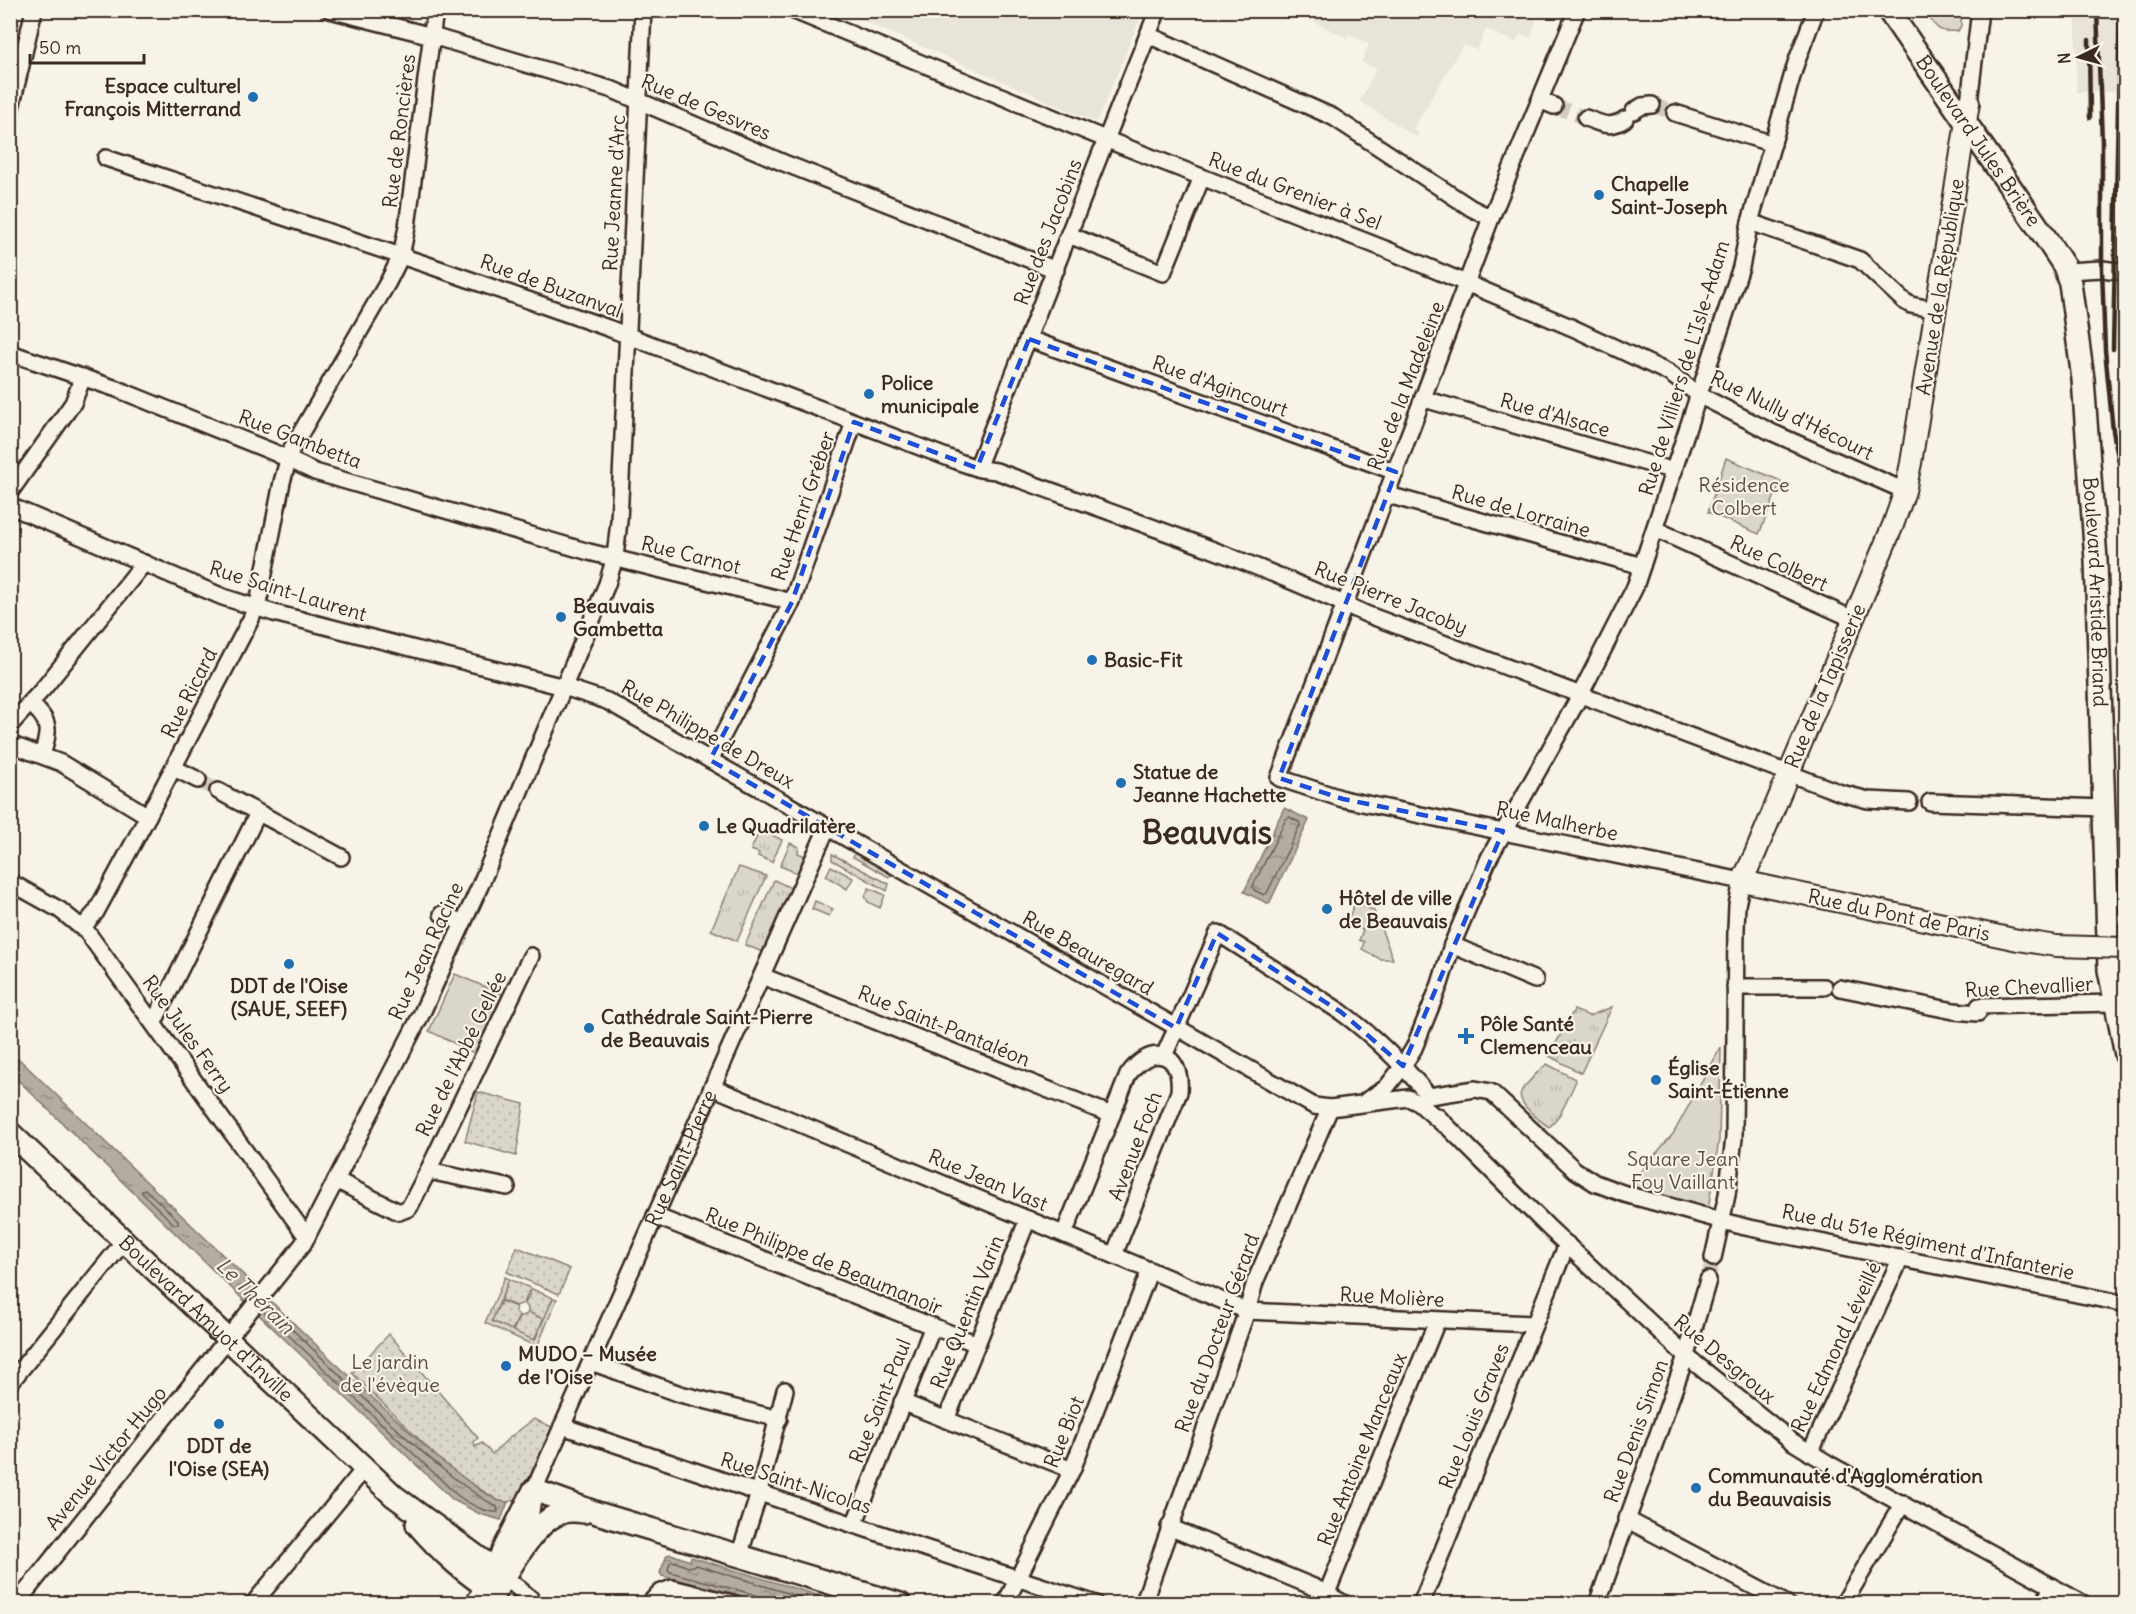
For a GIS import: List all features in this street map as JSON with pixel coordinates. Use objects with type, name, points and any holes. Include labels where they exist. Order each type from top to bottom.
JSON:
[{"type":"main road","name":"Boulevard Jules Brière","points":[[1888,10],[1968,113]]},
{"type":"main road","name":"Boulevard Jules Brière","points":[[1904,10],[1968,113],[2073,270]]},
{"type":"main road","name":"Boulevard Aristide Briand","points":[[2073,270],[2072,289],[2083,379],[2096,569],[2109,962],[2114,1003],[2126,1055]]},
{"type":"main road","name":"Boulevard Amyot d'Inville","points":[[13,1134],[394,1496],[442,1552],[491,1589]]},
{"type":"main road","points":[[534,1490],[597,1513],[900,1604]]},
{"type":"main road","name":"Rue Saint-Pierre","points":[[491,1589],[534,1490]]},
{"type":"main road","name":"Boulevard Amyot d'Inville","points":[[394,1496],[457,1543],[491,1589]]},
{"type":"main road","points":[[520,1553],[543,1523],[554,1515],[567,1511],[597,1513]]},
{"type":"main road","points":[[457,1543],[474,1547],[489,1546],[503,1539],[516,1527]]},
{"type":"main road","name":"Rue Saint-Pierre","points":[[491,1589],[520,1553]]},
{"type":"street","points":[[10,112],[34,10]]},
{"type":"street","name":"Rue de Gesvres","points":[[330,10],[432,36],[613,90],[784,163],[1056,270]]},
{"type":"street","name":"Rue de Roncières","points":[[287,460],[296,440],[388,282],[400,255],[407,227],[435,10]]},
{"type":"street","name":"Rue Jeanne d'Arc","points":[[615,557],[619,521],[643,10]]},
{"type":"street","name":"Rue du Grenier à Sel","points":[[792,10],[1467,284]]},
{"type":"street","name":"Rue des Jacobins","points":[[977,468],[1158,10]]},
{"type":"street","name":"Rue de la Madeleine","points":[[1280,778],[1491,218],[1547,103],[1577,10]]},
{"type":"street","name":"Rue de Villiers de L'Isle-Adam","points":[[1403,1066],[1419,1036],[1475,888],[1503,831],[1580,695],[1631,596],[1741,267],[1750,222],[1796,63],[1816,10]]},
{"type":"street","name":"Avenue de la République","points":[[1905,490],[1968,113],[1980,10]]},
{"type":"street","points":[[1148,35],[1334,117],[1471,208],[1491,218]]},
{"type":"street","points":[[1586,118],[1608,125],[1616,124],[1642,106],[1652,105]]},
{"type":"street","points":[[1675,113],[1773,144]]},
{"type":"street","name":"Rue de Buzanval","points":[[106,158],[400,255],[628,336],[977,468]]},
{"type":"street","points":[[1069,236],[1163,273],[1202,177]]},
{"type":"street","points":[[1750,222],[1851,255],[1868,266],[1904,301],[1911,305],[1936,310]]},
{"type":"street","points":[[2073,270],[2102,269],[2126,272]]},
{"type":"street","name":"Rue Nully d'Hécourt","points":[[1467,284],[1607,343],[1669,373],[1699,395],[1771,432],[1905,490]]},
{"type":"street","name":"Rue d'Agincourt","points":[[1029,339],[1396,472]]},
{"type":"street","name":"Rue Gambetta","points":[[10,353],[117,388],[273,452],[315,472],[589,552],[615,557]]},
{"type":"street","points":[[10,492],[73,403],[83,377]]},
{"type":"street","name":"Rue d'Alsace","points":[[1424,399],[1674,471]]},
{"type":"street","name":"Rue Henri Gréber","points":[[710,760],[792,602],[855,422]]},
{"type":"street","name":"Rue Ricard","points":[[82,927],[96,912],[174,768],[255,608],[287,460]]},
{"type":"street","name":"Rue Pierre Jacoby","points":[[977,468],[996,471],[1122,517],[1326,594],[1347,605],[1580,695],[1858,798],[1909,802]]},
{"type":"street","name":"Rue de la Tapisserie","points":[[1742,881],[1893,525],[1905,490]]},
{"type":"street","name":"Rue de Lorraine","points":[[1388,495],[1642,566]]},
{"type":"street","name":"Rue Saint-Laurent","points":[[10,506],[223,597],[255,608],[564,687]]},
{"type":"street","name":"Rue Colbert","points":[[1655,529],[1853,619]]},
{"type":"street","name":"Rue Carnot","points":[[615,557],[792,602]]},
{"type":"street","name":"Rue Jean Racine","points":[[229,1338],[307,1237],[421,1015],[463,923],[608,584],[615,557]]},
{"type":"street","points":[[10,725],[30,704],[144,564]]},
{"type":"street","name":"Rue Philippe de Dreux","points":[[564,687],[607,701],[827,828]]},
{"type":"street","points":[[30,704],[43,716],[48,728],[47,742],[42,755]]},
{"type":"street","points":[[10,744],[61,763],[148,816]]},
{"type":"street","points":[[174,768],[198,780]]},
{"type":"street","name":"Rue Malherbe","points":[[1280,778],[1334,797],[1742,881]]},
{"type":"street","points":[[218,791],[341,857]]},
{"type":"street","points":[[1930,802],[2104,808]]},
{"type":"street","points":[[154,1022],[258,813]]},
{"type":"street","name":"Rue Saint-Pierre","points":[[520,1553],[530,1520],[534,1490],[827,828]]},
{"type":"street","name":"Rue Beauregard","points":[[827,828],[1314,1106],[1330,1108]]},
{"type":"street","points":[[1713,1258],[1727,1195],[1734,1138],[1736,912],[1742,881]]},
{"type":"street","name":"Rue du Pont de Paris","points":[[1742,881],[2018,940],[2056,946],[2126,948]]},
{"type":"street","name":"Rue Jules Ferry","points":[[10,882],[60,910],[82,927],[154,1022],[307,1237]]},
{"type":"street","points":[[442,914],[463,923]]},
{"type":"street","name":"Rue Desgroux","points":[[1176,1028],[1218,933],[1360,1026],[1403,1066],[1429,1096]]},
{"type":"street","points":[[1452,945],[1535,980]]},
{"type":"street","name":"Rue de l'Abbé Gellée","points":[[336,1180],[396,1212],[409,1208],[531,956]]},
{"type":"street","name":"Rue Saint-Pantaléon","points":[[762,976],[1112,1115]]},
{"type":"street","points":[[1735,987],[1824,987]]},
{"type":"street","name":"Rue Chevallier","points":[[1840,988],[1954,1011],[1978,1013],[1978,1006],[2114,1003]]},
{"type":"street","points":[[1164,1056],[1176,1028]]},
{"type":"street","name":"Avenue Foch","points":[[1064,1234],[1128,1075],[1135,1065],[1150,1056],[1164,1056],[1177,1070],[1179,1092],[1114,1255]]},
{"type":"street","points":[[1359,1103],[1382,1092],[1403,1066]]},
{"type":"street","name":"Rue Desgroux","points":[[1403,1066],[1443,1124],[1686,1356],[1810,1453],[2084,1604]]},
{"type":"street","name":"Rue Jean Vast","points":[[712,1087],[1247,1311]]},
{"type":"street","name":"Rue du 51e Régiment d'Infanterie","points":[[1429,1096],[1475,1089],[1491,1092],[1562,1160],[1591,1180],[1625,1194],[1722,1221],[2126,1304]]},
{"type":"street","points":[[1330,1108],[1408,1098],[1419,1103],[1443,1124]]},
{"type":"street","name":"Rue du Docteur Gérard","points":[[1143,1604],[1247,1311],[1255,1282],[1330,1108]]},
{"type":"street","points":[[428,1171],[507,1187]]},
{"type":"street","name":"Rue Philippe de Beaumanoir","points":[[655,1216],[976,1344]]},
{"type":"street","name":"Rue Quentin Varin","points":[[946,1420],[1028,1219]]},
{"type":"street","points":[[10,1383],[125,1240]]},
{"type":"street","name":"Rue Louis Graves","points":[[1420,1604],[1567,1244]]},
{"type":"street","name":"Rue Edmond Léveillé","points":[[1810,1453],[1900,1258]]},
{"type":"street","name":"Rue Biot","points":[[1005,1604],[1071,1470],[1150,1270]]},
{"type":"street","name":"Rue Denis Simon","points":[[1597,1604],[1686,1356],[1708,1280]]},
{"type":"street","name":"Rue Molière","points":[[1247,1311],[1534,1324]]},
{"type":"street","name":"Rue Antoine Manceaux","points":[[1327,1593],[1437,1321]]},
{"type":"street","name":"Rue Saint-Paul","points":[[854,1525],[933,1326]]},
{"type":"street","name":"Avenue Victor Hugo","points":[[16,1604],[229,1338]]},
{"type":"street","points":[[591,1362],[680,1394],[778,1419]]},
{"type":"street","points":[[739,1556],[759,1493],[785,1390]]},
{"type":"street","points":[[902,1402],[1071,1470]]},
{"type":"street","name":"Rue Saint-Nicolas","points":[[562,1426],[1096,1604]]},
{"type":"street","points":[[253,1604],[365,1468]]},
{"type":"street","points":[[1843,1604],[1903,1503]]},
{"type":"street","points":[[1626,1520],[1787,1604]]},
{"type":"street","points":[[1169,1527],[1327,1593],[1345,1604]]},
{"type":"street","points":[[2044,1604],[2052,1586]]},
{"type":"street","points":[[654,1598],[667,1589],[678,1588],[736,1604]]},
{"type":"street","points":[[491,1589],[530,1598],[533,1604]]},
{"type":"highlighted area","points":[[1029,339],[1396,472],[1279,778],[1343,799],[1503,831],[1403,1066],[1341,1012],[1217,933],[1176,1028],[710,760],[792,602],[854,422],[977,468]]},
{"type":"shaded area","points":[[841,11],[1143,11],[1098,120],[1093,121]]},
{"type":"shaded area","points":[[1292,11],[1530,11],[1538,14],[1531,38],[1520,34],[1516,43],[1486,29],[1477,50],[1463,45],[1413,129],[1419,134],[1417,138],[1360,101],[1376,69],[1361,62],[1369,44],[1349,34],[1347,38]]},
{"type":"shaded area","points":[[2076,11],[2125,11],[2125,92],[2076,92]]},
{"type":"green space","points":[[1925,11],[1962,11],[1961,26],[1958,31],[1941,30]]},
{"type":"green space","name":"Résidence Colbert","points":[[1726,458],[1781,481],[1759,534],[1708,512]]},
{"type":"green space","points":[[760,829],[782,840],[772,862],[751,850]]},
{"type":"green space","points":[[790,843],[799,847],[798,853],[805,856],[797,873],[780,866]]},
{"type":"green space","points":[[855,853],[892,873],[889,877],[853,857]]},
{"type":"green space","points":[[832,854],[889,884],[887,891],[832,860]]},
{"type":"green space","points":[[831,866],[853,878],[847,889],[826,876]]},
{"type":"green space","points":[[739,867],[766,876],[737,941],[711,930]]},
{"type":"green space","points":[[774,880],[791,888],[763,952],[745,945]]},
{"type":"green space","points":[[869,888],[885,895],[880,908],[868,902],[865,896]]},
{"type":"green space","points":[[815,901],[833,909],[829,916],[812,909]]},
{"type":"green space","points":[[1356,901],[1374,911],[1393,959],[1380,959],[1362,949],[1364,942],[1359,940],[1363,930],[1346,923]]},
{"type":"green space","points":[[455,974],[504,995],[476,1054],[429,1031]]},
{"type":"green space","points":[[1612,1007],[1581,1073],[1549,1056],[1574,1010],[1589,1016]]},
{"type":"green space","name":"Square Jean Foy Vaillant","points":[[1721,1047],[1719,1140],[1708,1210],[1626,1188],[1673,1134]]},
{"type":"green space","points":[[1547,1064],[1576,1081],[1561,1113],[1549,1127],[1530,1112],[1520,1096],[1523,1088]]},
{"type":"green space","points":[[478,1092],[524,1104],[516,1156],[465,1141]]},
{"type":"green space","points":[[517,1247],[570,1269],[559,1294],[507,1272]]},
{"type":"green space","points":[[505,1277],[509,1279],[492,1321],[535,1340],[553,1298],[557,1299],[537,1347],[485,1323]]},
{"type":"green space","points":[[509,1279],[530,1288],[524,1303],[516,1306],[501,1300]]},
{"type":"green space","points":[[532,1289],[553,1298],[544,1319],[528,1312],[525,1304]]},
{"type":"green space","points":[[501,1301],[516,1307],[515,1311],[519,1316],[512,1330],[492,1321]]},
{"type":"green space","points":[[528,1312],[543,1319],[534,1340],[513,1331],[520,1316]]},
{"type":"green space","name":"Le jardin de l'évèque","points":[[389,1334],[478,1438],[474,1442],[475,1447],[482,1443],[492,1454],[534,1419],[552,1427],[520,1498],[508,1502],[499,1501],[470,1483],[439,1459],[352,1373]]},
{"type":"water","points":[[1284,808],[1309,820],[1269,904],[1244,892]]},
{"type":"water","name":"Le Thérain","points":[[19,1059],[332,1360],[439,1459],[480,1490],[499,1501],[508,1502],[501,1520],[480,1514],[453,1500],[20,1082],[11,1078],[10,1061]]},
{"type":"water","points":[[671,1554],[690,1561],[691,1557],[844,1603],[766,1603],[662,1576],[660,1573],[667,1555]]},
{"type":"tunnel","points":[[1652,105],[1675,113]]},
{"type":"tunnel","points":[[1554,106],[1586,118]]},
{"type":"tunnel","points":[[198,780],[218,791]]},
{"type":"tunnel","points":[[1708,1280],[1713,1258]]},
{"type":"railway","points":[[2097,10],[2102,142],[2102,269],[2105,350],[2113,431],[2126,499]]},
{"type":"railway","points":[[2113,349],[2120,10]]},
{"type":"railway","points":[[2089,40],[2090,118]]},
{"type":"place","name":"Espace culturel François Mitterrand","points":[[253,97]]},
{"type":"place","name":"Chapelle Saint-Joseph","points":[[1599,195]]},
{"type":"place","name":"Police municipale","points":[[869,394]]},
{"type":"place","name":"Beauvais Gambetta","points":[[561,617]]},
{"type":"place","name":"Basic-Fit","points":[[1092,660]]},
{"type":"place","name":"Statue de Jeanne Hachette","points":[[1121,783]]},
{"type":"place","name":"Le Quadrilatère","points":[[704,826]]},
{"type":"place","name":"Hôtel de ville de Beauvais","points":[[1327,909]]},
{"type":"place","name":"DDT de l'Oise (SAUE, SEEF)","points":[[289,964]]},
{"type":"place","name":"Cathédrale Saint-Pierre de Beauvais","points":[[589,1028]]},
{"type":"place","name":"Pôle Santé Clemenceau","points":[[1466,1036]]},
{"type":"place","name":"Église Saint-Étienne","points":[[1656,1080]]},
{"type":"place","name":"MUDO – Musée de l'Oise","points":[[506,1366]]},
{"type":"place","name":"DDT de l'Oise (SEA)","points":[[219,1424]]},
{"type":"place","name":"Communauté d'Agglomération du Beauvaisis","points":[[1696,1488]]},
{"type":"district","name":"Beauvais","points":[[1207,833]]}]
